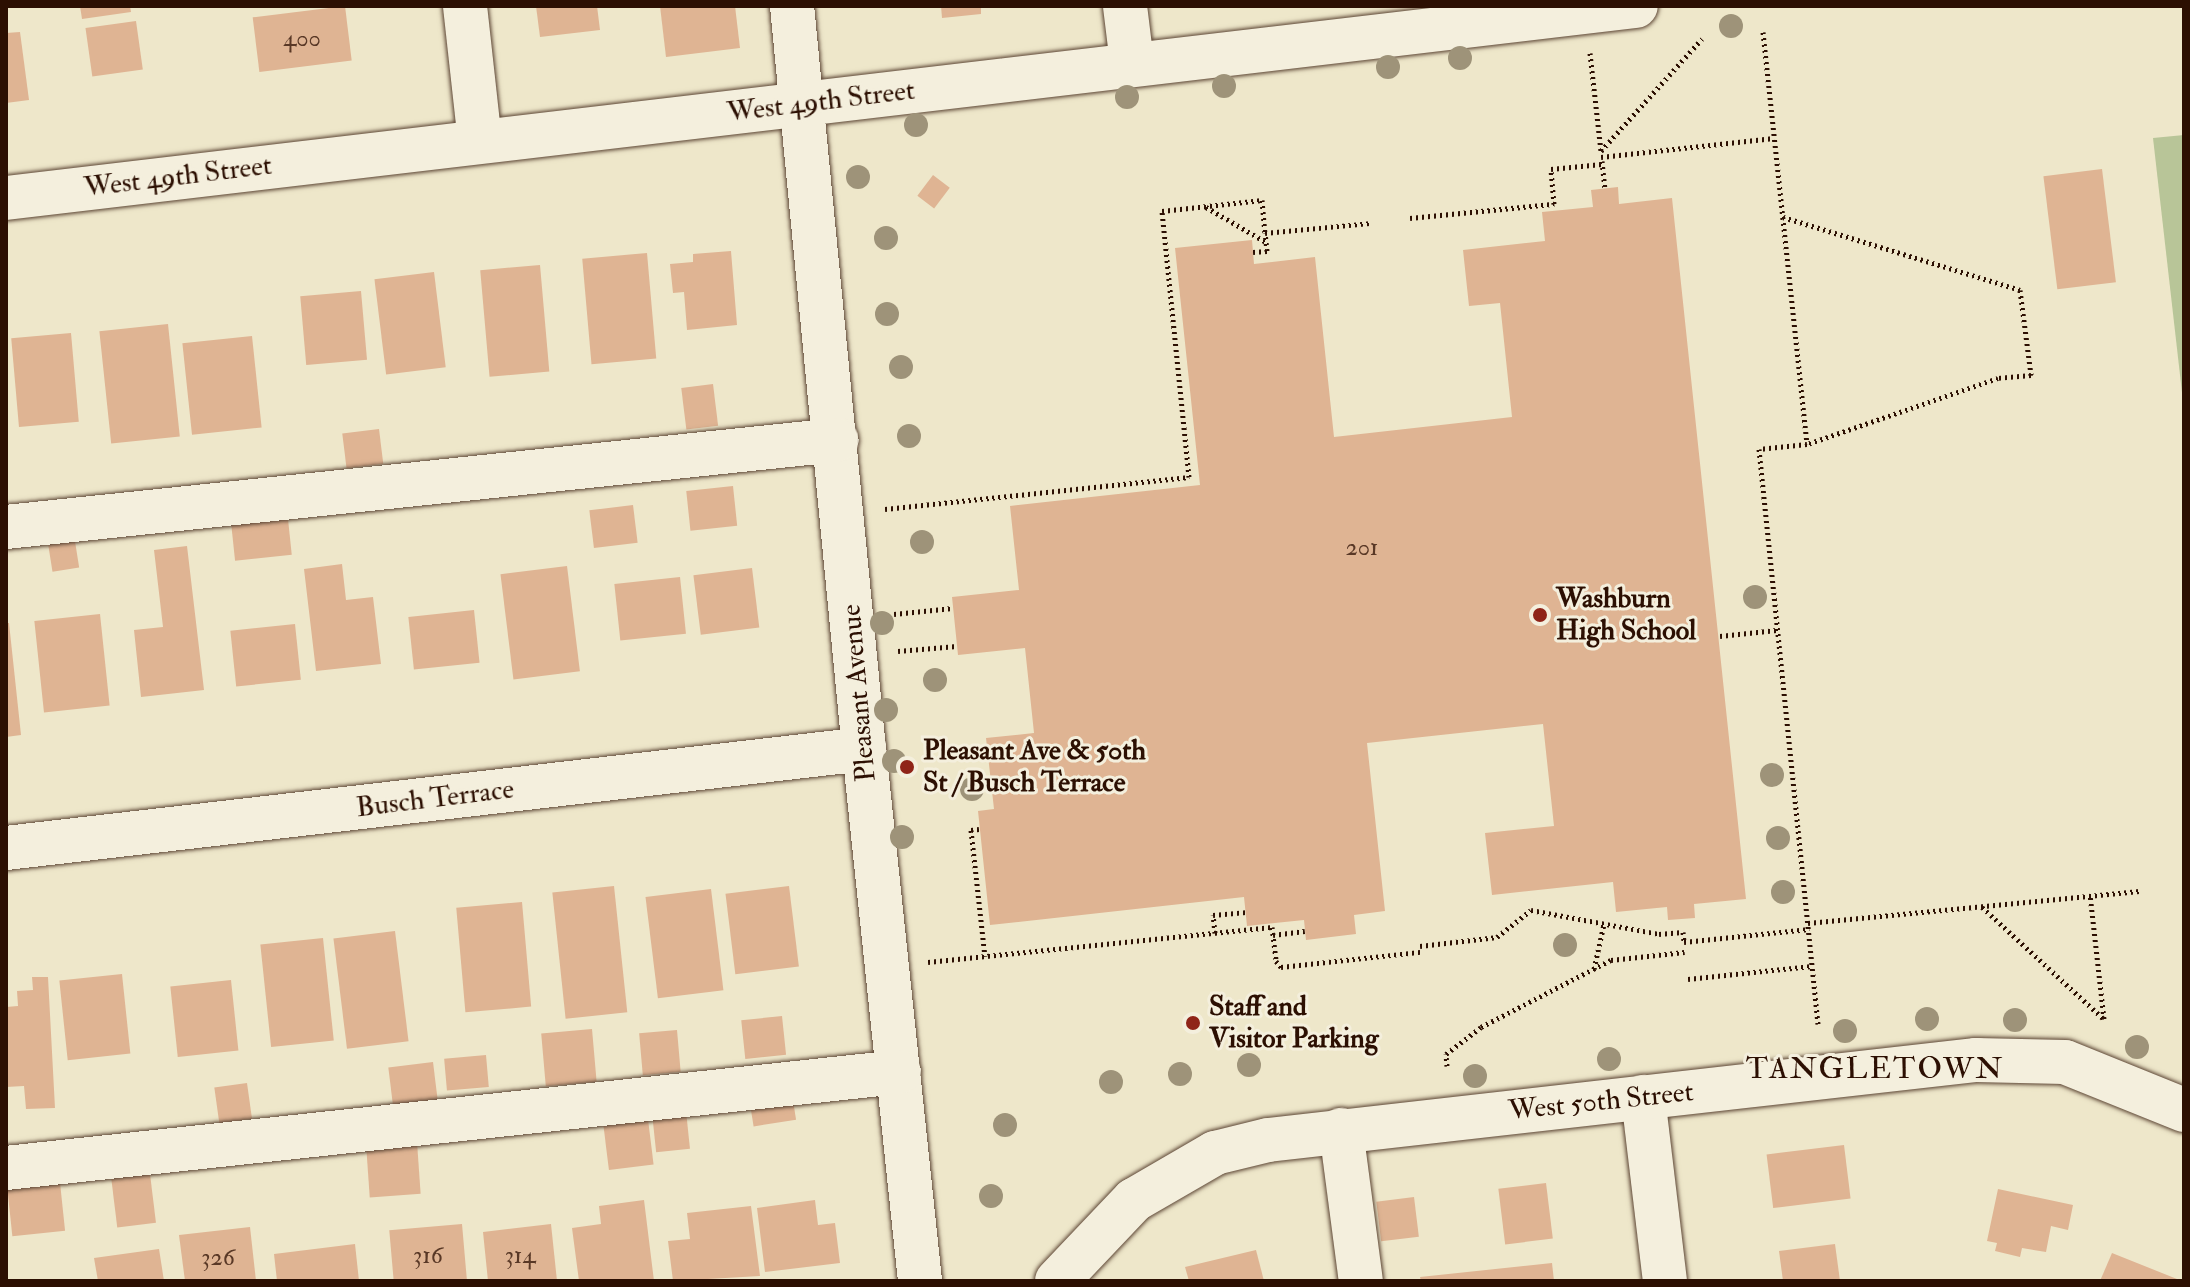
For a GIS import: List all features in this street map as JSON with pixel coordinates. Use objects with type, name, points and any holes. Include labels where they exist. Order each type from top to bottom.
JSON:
[{"type":"street","points":[[465,6],[480,141]]},
{"type":"street","name":"Pleasant Avenue","points":[[792,6],[864,749],[920,1281]]},
{"type":"street","points":[[1125,6],[1132,63]]},
{"type":"street","name":"West 49th Street","points":[[6,198],[802,105],[1132,63],[1444,17],[1636,6]]},
{"type":"street","points":[[6,527],[836,440]]},
{"type":"street","name":"Busch Terrace","points":[[6,848],[864,749]]},
{"type":"street","name":"West 50th Street","points":[[1057,1281],[1134,1200],[1215,1153],[1268,1140],[1976,1060],[2065,1062],[2184,1110]]},
{"type":"street","points":[[6,1168],[899,1072]]},
{"type":"street","points":[[1643,1097],[1665,1281]]},
{"type":"street","points":[[1341,1130],[1361,1281]]},
{"type":"path","points":[[1763,32],[1807,444]]},
{"type":"path","points":[[1601,157],[1702,39]]},
{"type":"path","points":[[1590,52],[1605,189]]},
{"type":"path","points":[[1410,218],[1554,204],[1551,169],[1601,157],[1774,138]]},
{"type":"path","points":[[881,509],[1189,477],[1162,211],[1262,200],[1267,251],[1253,252]]},
{"type":"path","points":[[1206,206],[1266,242]]},
{"type":"path","points":[[1783,217],[2020,290],[2031,375],[1998,378],[1807,444],[1759,449],[1818,1024]]},
{"type":"path","points":[[1265,233],[1370,223]]},
{"type":"path","points":[[891,614],[953,608]]},
{"type":"path","points":[[1720,636],[1777,630]]},
{"type":"path","points":[[894,652],[957,646]]},
{"type":"path","points":[[979,829],[971,830],[985,956]]},
{"type":"path","points":[[923,963],[1272,927],[1276,961],[1281,967],[1497,937],[1531,910],[1659,934],[1683,932],[1684,942],[1981,906],[2139,891]]},
{"type":"path","points":[[1981,906],[2104,1019],[2090,895]]},
{"type":"path","points":[[1215,933],[1213,915],[1246,912]]},
{"type":"path","points":[[1594,969],[1604,924]]},
{"type":"path","points":[[1273,935],[1305,931]]},
{"type":"path","points":[[1447,1066],[1446,1054],[1481,1027],[1611,960],[1685,952]]},
{"type":"path","points":[[1688,979],[1812,966]]},
{"type":"green space","points":[[2184,135],[2184,410],[2153,138]]},
{"type":"building","points":[[80,6],[130,6],[131,12],[82,19]]},
{"type":"building","points":[[345,6],[352,61],[259,72],[253,17]]},
{"type":"building","points":[[536,6],[597,6],[600,30],[540,37]]},
{"type":"building","points":[[660,6],[735,6],[740,48],[666,57]]},
{"type":"building","points":[[941,6],[981,6],[981,14],[942,18]]},
{"type":"building","points":[[136,21],[143,70],[92,77],[85,28]]},
{"type":"building","points":[[20,32],[29,100],[6,103],[6,33]]},
{"type":"building","points":[[2102,169],[2116,282],[2057,289],[2043,176]]},
{"type":"building","points":[[933,175],[950,188],[934,208],[917,196]]},
{"type":"building","name":"Washburn High School","points":[[1618,187],[1619,204],[1672,198],[1746,899],[1694,904],[1695,918],[1668,920],[1667,907],[1616,912],[1613,882],[1492,895],[1485,833],[1554,826],[1543,724],[1367,743],[1385,911],[1354,915],[1356,934],[1306,940],[1304,920],[1247,926],[1244,897],[990,925],[978,811],[994,809],[986,738],[1034,733],[1025,648],[958,655],[952,597],[1019,590],[1010,506],[1200,485],[1175,248],[1252,240],[1254,264],[1315,257],[1334,437],[1512,417],[1500,303],[1469,306],[1463,250],[1545,241],[1542,212],[1593,207],[1591,190]]},
{"type":"building","points":[[731,251],[737,325],[687,330],[684,292],[673,293],[670,264],[693,262],[693,254]]},
{"type":"building","points":[[647,253],[656,359],[591,364],[582,259]]},
{"type":"building","points":[[540,265],[549,372],[490,377],[480,270]]},
{"type":"building","points":[[434,272],[446,367],[386,375],[374,279]]},
{"type":"building","points":[[361,291],[367,360],[306,365],[300,296]]},
{"type":"building","points":[[168,324],[180,436],[111,444],[99,331]]},
{"type":"building","points":[[71,333],[79,422],[19,427],[11,338]]},
{"type":"building","points":[[252,336],[262,427],[192,435],[182,343]]},
{"type":"building","points":[[713,384],[718,426],[686,430],[681,388]]},
{"type":"building","points":[[379,429],[383,464],[347,468],[342,434]]},
{"type":"building","points":[[733,486],[737,526],[690,531],[686,491]]},
{"type":"building","points":[[633,505],[638,543],[594,548],[589,510]]},
{"type":"building","points":[[288,519],[292,555],[235,561],[231,525]]},
{"type":"building","points":[[74,535],[79,568],[52,572],[47,539]]},
{"type":"building","points":[[187,546],[204,690],[141,697],[134,630],[163,627],[154,550]]},
{"type":"building","points":[[342,564],[346,600],[373,597],[381,664],[316,671],[304,569]]},
{"type":"building","points":[[567,566],[580,671],[513,679],[500,574]]},
{"type":"building","points":[[752,568],[759,628],[701,635],[693,575]]},
{"type":"building","points":[[680,577],[686,634],[620,641],[614,584]]},
{"type":"building","points":[[474,610],[480,663],[414,670],[408,617]]},
{"type":"building","points":[[100,614],[110,705],[44,712],[34,621]]},
{"type":"building","points":[[6,623],[9,623],[21,735],[6,737]]},
{"type":"building","points":[[295,624],[301,680],[236,686],[230,631]]},
{"type":"building","points":[[614,886],[627,1012],[566,1019],[552,892]]},
{"type":"building","points":[[789,886],[799,966],[735,974],[725,894]]},
{"type":"building","points":[[711,889],[723,990],[658,998],[645,897]]},
{"type":"building","points":[[522,902],[531,1007],[465,1012],[456,908]]},
{"type":"building","points":[[395,931],[409,1041],[347,1049],[333,939]]},
{"type":"building","points":[[323,938],[334,1040],[271,1047],[260,945]]},
{"type":"building","points":[[122,974],[130,1054],[68,1060],[59,981]]},
{"type":"building","points":[[32,977],[48,977],[55,1108],[26,1109],[24,1086],[6,1087],[6,1007],[18,1006],[17,991],[33,990]]},
{"type":"building","points":[[231,980],[238,1051],[178,1057],[170,986]]},
{"type":"building","points":[[782,1016],[786,1055],[745,1059],[741,1020]]},
{"type":"building","points":[[592,1029],[597,1082],[546,1086],[541,1033]]},
{"type":"building","points":[[677,1030],[681,1072],[643,1075],[639,1033]]},
{"type":"building","points":[[486,1055],[489,1087],[447,1091],[444,1059]]},
{"type":"building","points":[[433,1062],[438,1101],[393,1106],[388,1067]]},
{"type":"building","points":[[247,1083],[252,1119],[219,1123],[214,1088]]},
{"type":"building","points":[[792,1094],[796,1120],[754,1126],[750,1101]]},
{"type":"building","points":[[647,1111],[654,1165],[609,1170],[602,1116]]},
{"type":"building","points":[[686,1111],[690,1149],[656,1152],[652,1115]]},
{"type":"building","points":[[417,1142],[421,1194],[370,1197],[366,1146]]},
{"type":"building","points":[[1844,1145],[1851,1199],[1773,1208],[1767,1155]]},
{"type":"building","points":[[59,1173],[65,1231],[12,1236],[6,1179]]},
{"type":"building","points":[[150,1174],[156,1223],[117,1227],[111,1179]]},
{"type":"building","points":[[1546,1183],[1553,1239],[1505,1244],[1498,1189]]},
{"type":"building","points":[[1998,1189],[2073,1205],[2068,1230],[2051,1226],[2046,1252],[2022,1248],[2020,1257],[1995,1251],[1997,1243],[1987,1241]]},
{"type":"building","points":[[1414,1197],[1419,1237],[1381,1241],[1376,1202]]},
{"type":"building","points":[[644,1200],[654,1281],[579,1281],[572,1228],[601,1224],[599,1206]]},
{"type":"building","points":[[815,1200],[818,1225],[835,1223],[840,1263],[765,1272],[757,1208]]},
{"type":"building","points":[[751,1206],[760,1276],[673,1281],[668,1241],[690,1239],[687,1213]]},
{"type":"building","points":[[462,1224],[467,1281],[394,1281],[389,1230]]},
{"type":"building","points":[[551,1224],[557,1281],[488,1281],[483,1232]]},
{"type":"building","points":[[250,1227],[256,1281],[185,1281],[179,1235]]},
{"type":"building","points":[[355,1244],[359,1281],[277,1281],[274,1254]]},
{"type":"building","points":[[1835,1244],[1840,1281],[1783,1281],[1779,1251]]},
{"type":"building","points":[[159,1249],[164,1281],[98,1281],[94,1258]]},
{"type":"building","points":[[1256,1250],[1264,1281],[1189,1281],[1185,1267]]},
{"type":"building","points":[[2112,1253],[2182,1281],[2100,1281]]},
{"type":"building","points":[[1552,1263],[1554,1281],[1421,1281],[1420,1277]]},
{"type":"place","name":"Washburn High School","points":[[1540,615]]},
{"type":"place","name":"Pleasant Ave & 50th St / Busch Terrace","points":[[907,767]]},
{"type":"place","name":"Staff and Visitor Parking","points":[[1193,1023]]},
{"type":"district","name":"TANGLETOWN","points":[[1875,1069]]}]
